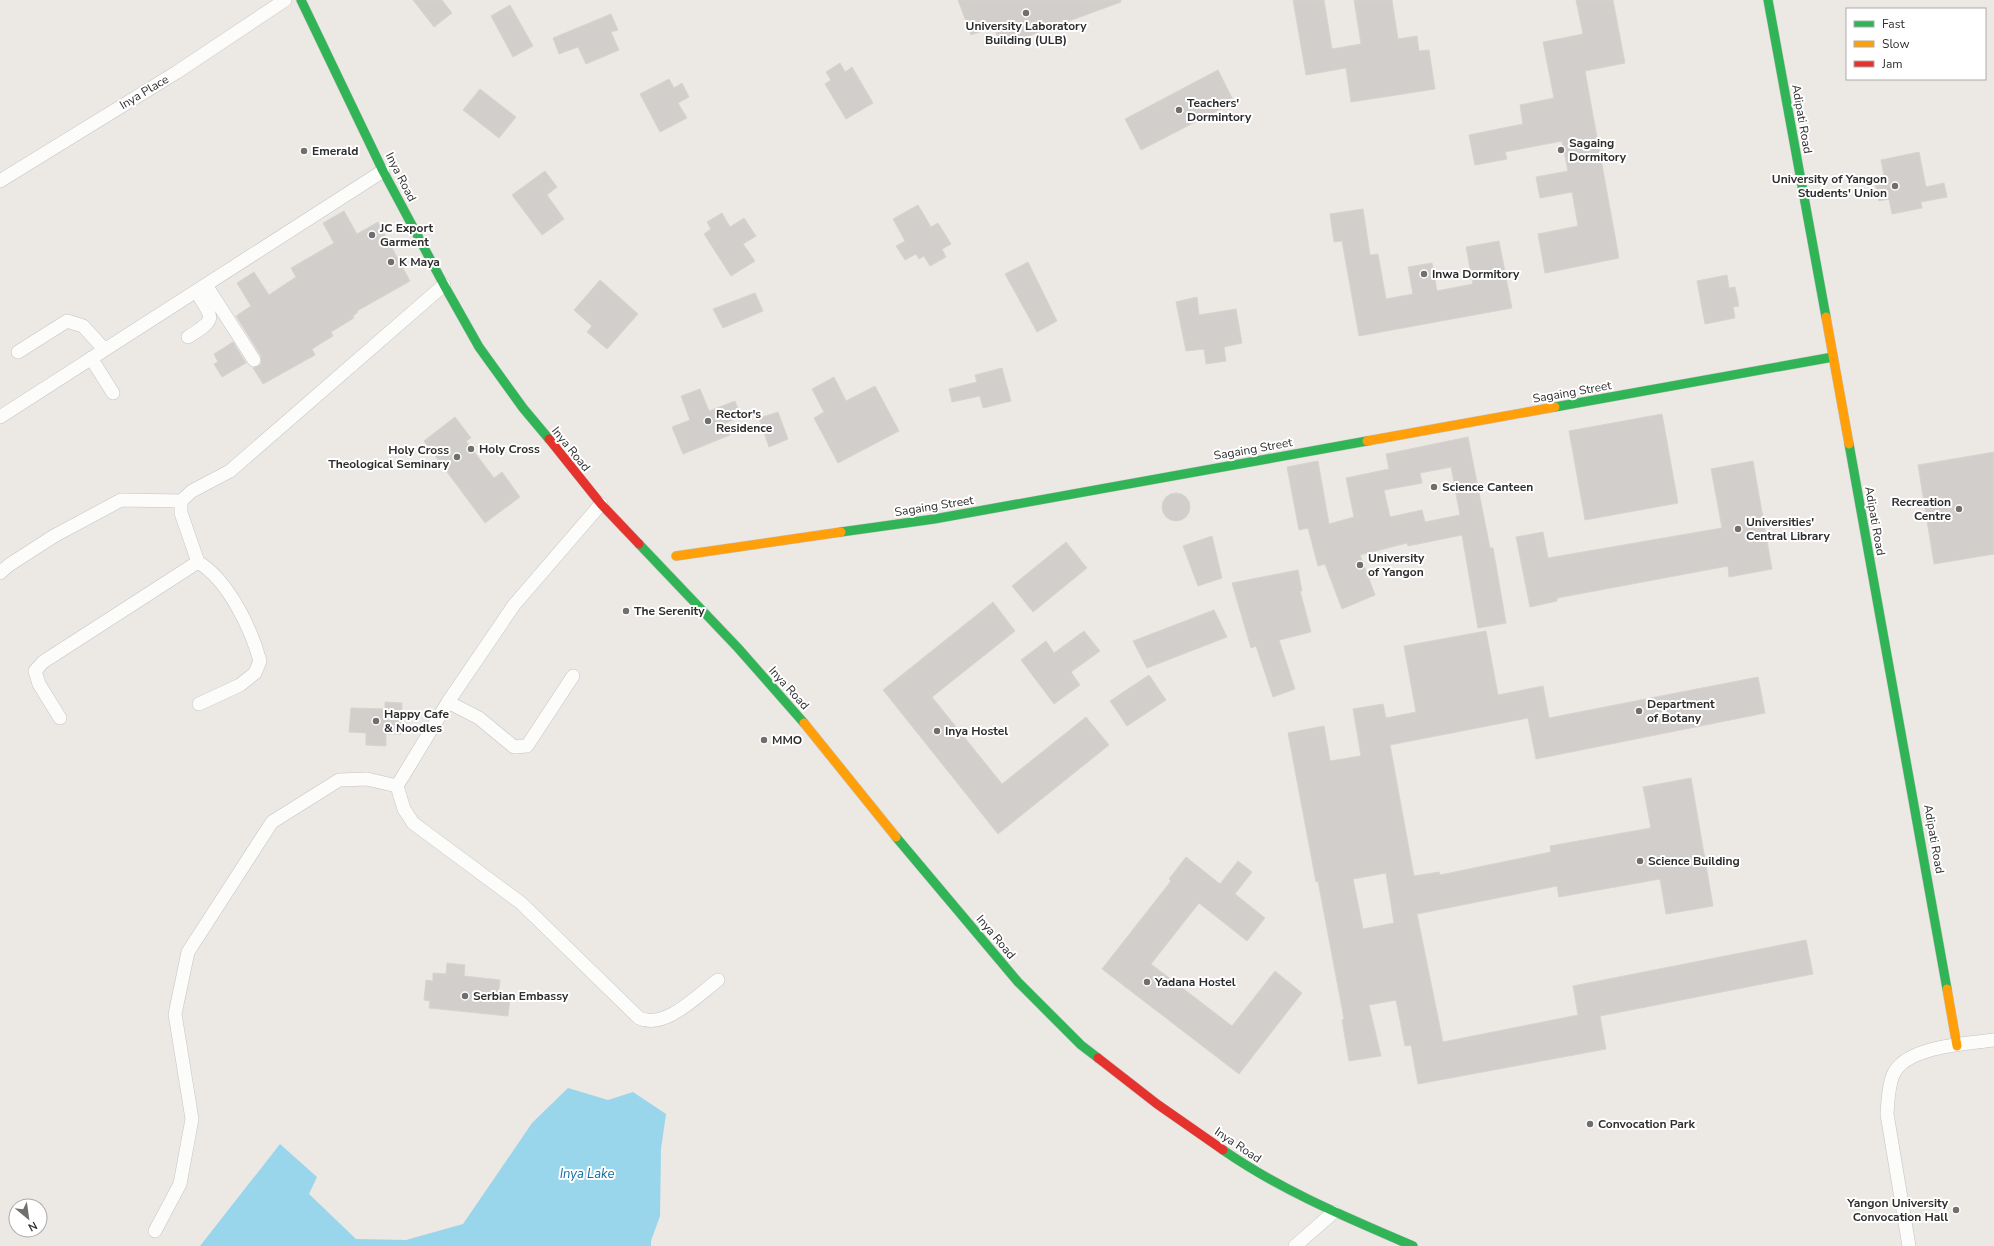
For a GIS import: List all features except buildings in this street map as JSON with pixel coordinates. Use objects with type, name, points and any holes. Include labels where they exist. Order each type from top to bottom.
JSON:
[{"type":"street","name":"Inya Place","points":[[0,182],[177,72],[285,0]]},
{"type":"street","name":"Inya Road","points":[[301,0],[383,171],[444,285],[479,347],[523,408],[601,504],[738,648],[799,717],[875,812],[1018,982],[1081,1045],[1157,1104],[1249,1168],[1334,1212],[1413,1246]]},
{"type":"street","name":"Adipati Road","points":[[1768,0],[1958,1046]]},
{"type":"street","points":[[0,417],[383,171]]},
{"type":"street","points":[[0,574],[8,565],[54,536],[121,500],[181,501],[192,491],[230,471],[444,285]]},
{"type":"street","points":[[188,337],[208,324],[210,319],[201,288]]},
{"type":"street","points":[[201,288],[254,360]]},
{"type":"street","points":[[18,352],[66,321],[83,326],[104,349]]},
{"type":"street","name":"Sagaing Street","points":[[676,556],[941,518],[1833,357]]},
{"type":"street","points":[[90,358],[113,393]]},
{"type":"street","points":[[181,501],[181,513],[198,562],[209,568],[233,600],[254,638],[260,661],[255,673],[240,685],[199,704]]},
{"type":"street","points":[[601,504],[514,605],[448,702],[397,786],[404,808],[413,823],[521,903],[639,1018],[647,1022],[665,1019],[718,980]]},
{"type":"street","points":[[60,718],[40,684],[35,671],[43,662],[198,562]]},
{"type":"street","points":[[448,702],[479,718],[514,747],[527,746],[572,676]]},
{"type":"street","points":[[155,1231],[180,1184],[192,1119],[175,1014],[188,952],[272,822],[339,780],[367,779],[397,786]]},
{"type":"street","points":[[1909,1246],[1888,1114],[1893,1074],[1905,1060],[1927,1051],[1994,1040]]},
{"type":"street","points":[[1295,1246],[1334,1212]]},
{"type":"water","name":"Inya Lake","points":[[568,1088],[608,1100],[633,1092],[666,1114],[661,1149],[660,1216],[651,1241],[651,1246],[200,1246],[280,1144],[317,1177],[309,1194],[356,1239],[406,1240],[463,1224],[532,1123]]},
{"type":"traffic: fast","points":[[301,0],[383,171],[479,347],[523,408],[549,439]]},
{"type":"traffic: fast","points":[[1768,0],[1826,317]]},
{"type":"traffic: fast","points":[[1555,407],[1833,357]]},
{"type":"traffic: fast","points":[[841,532],[934,519],[1367,441]]},
{"type":"traffic: fast","points":[[1849,444],[1947,989]]},
{"type":"traffic: fast","points":[[639,544],[738,648],[804,723]]},
{"type":"traffic: fast","points":[[896,837],[1018,982],[1081,1045],[1098,1058]]},
{"type":"traffic: fast","points":[[1223,1150],[1245,1165],[1292,1191],[1413,1246]]},
{"type":"traffic: slow","points":[[1826,317],[1849,444]]},
{"type":"traffic: slow","points":[[1367,441],[1555,407]]},
{"type":"traffic: slow","points":[[676,556],[841,532]]},
{"type":"traffic: slow","points":[[804,723],[896,837]]},
{"type":"traffic: slow","points":[[1947,989],[1957,1046]]},
{"type":"traffic: jam","points":[[549,439],[601,504],[639,544]]},
{"type":"traffic: jam","points":[[1098,1058],[1157,1104],[1223,1150]]},
{"type":"place","name":"University Laboratory Building (ULB)","points":[[1026,13]]},
{"type":"place","name":"Teachers' Dormintory","points":[[1179,110]]},
{"type":"place","name":"Sagaing Dormitory","points":[[1561,150]]},
{"type":"place","name":"Emerald","points":[[304,151]]},
{"type":"place","name":"University of Yangon Students' Union","points":[[1895,186]]},
{"type":"place","name":"JC Export Garment","points":[[372,235]]},
{"type":"place","name":"K Maya","points":[[391,262]]},
{"type":"place","name":"Inwa Dormitory","points":[[1424,274]]},
{"type":"place","name":"Rector's Residence","points":[[708,421]]},
{"type":"place","name":"Holy Cross","points":[[471,449]]},
{"type":"place","name":"Holy Cross Theological Seminary","points":[[457,457]]},
{"type":"place","name":"Science Canteen","points":[[1434,487]]},
{"type":"place","name":"Recreation Centre","points":[[1959,509]]},
{"type":"place","name":"Universities' Central Library","points":[[1738,529]]},
{"type":"place","name":"University of Yangon","points":[[1360,565]]},
{"type":"place","name":"The Serenity","points":[[626,611]]},
{"type":"place","name":"Department of Botany","points":[[1639,711]]},
{"type":"place","name":"Happy Cafe & Noodles","points":[[376,721]]},
{"type":"place","name":"Inya Hostel","points":[[937,731]]},
{"type":"place","name":"MMO","points":[[764,740]]},
{"type":"place","name":"Science Building","points":[[1640,861]]},
{"type":"place","name":"Yadana Hostel","points":[[1147,982]]},
{"type":"place","name":"Serbian Embassy","points":[[465,996]]},
{"type":"place","name":"Convocation Park","points":[[1590,1124]]},
{"type":"place","name":"Yangon University Convocation Hall","points":[[1956,1210]]}]
